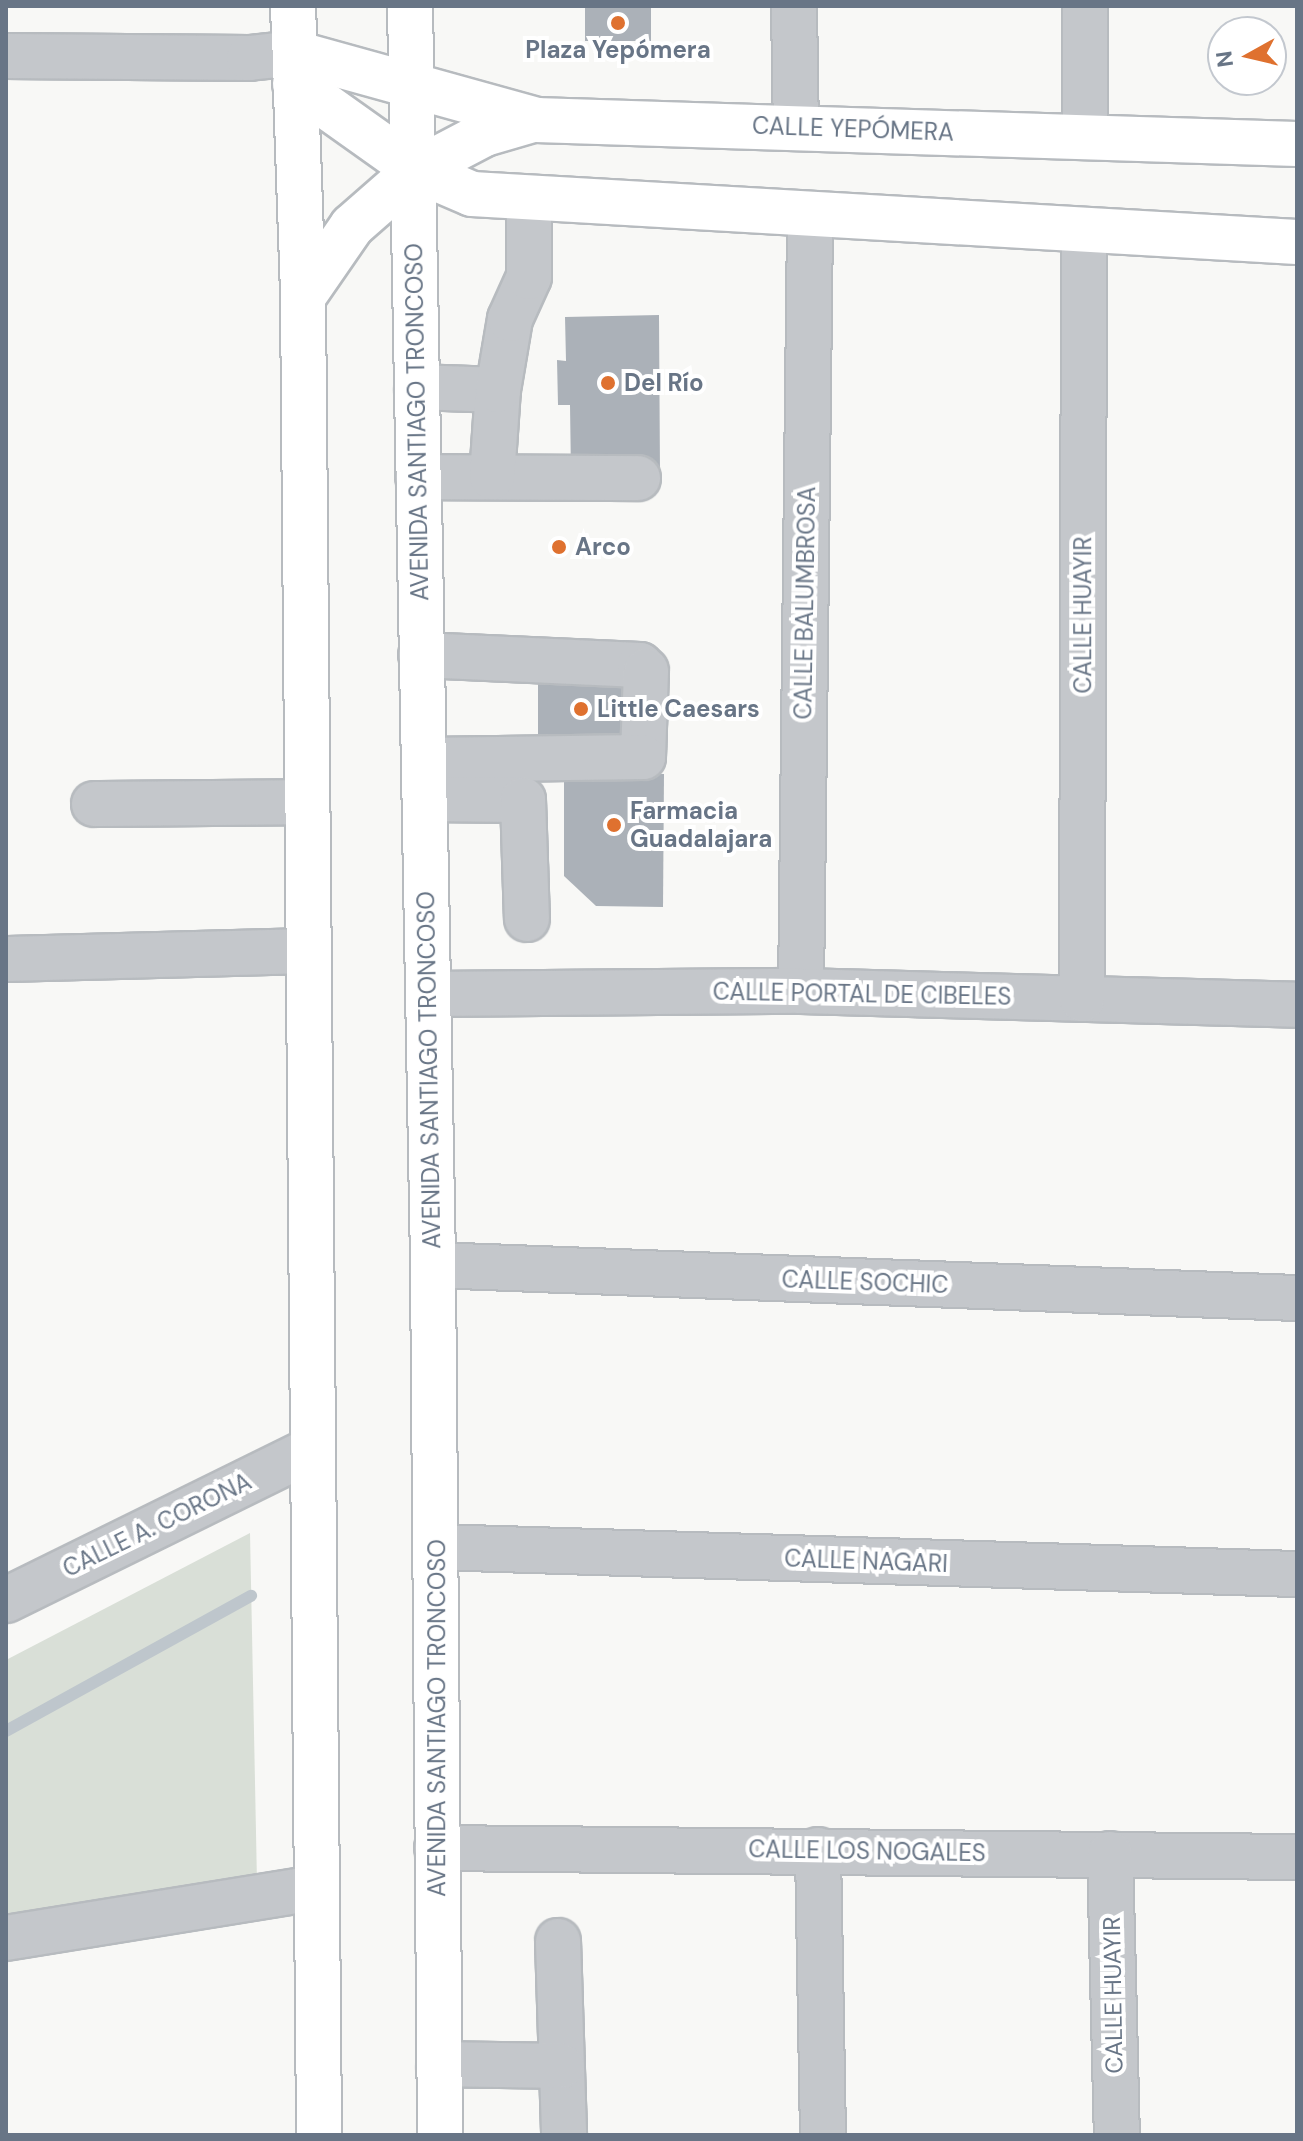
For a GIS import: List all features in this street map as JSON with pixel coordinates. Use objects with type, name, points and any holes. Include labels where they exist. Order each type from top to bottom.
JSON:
[{"type":"main road","points":[[293,6],[303,297],[303,802],[319,2135]]},
{"type":"main road","name":"AVENIDA SANTIAGO TRONCOSO","points":[[410,6],[416,170],[418,477],[433,1265],[440,2135]]},
{"type":"main road","points":[[295,68],[416,170],[472,194],[529,200],[1297,242]]},
{"type":"main road","name":"CALLE YEPÓMERA","points":[[295,68],[412,89],[536,120],[1297,144]]},
{"type":"main road","points":[[303,297],[352,226],[416,170],[485,134],[536,120]]},
{"type":"street","points":[[794,6],[796,127]]},
{"type":"street","points":[[1085,6],[1085,137]]},
{"type":"street","points":[[6,56],[249,58],[295,68]]},
{"type":"street","points":[[492,477],[498,390],[510,319],[529,277],[529,200]]},
{"type":"street","name":"CALLE BALUMBROSA","points":[[801,991],[810,216]]},
{"type":"street","name":"CALLE HUAYIR","points":[[1082,999],[1084,232]]},
{"type":"street","points":[[417,387],[498,390]]},
{"type":"street","points":[[418,477],[638,478]]},
{"type":"street","points":[[421,655],[640,665],[646,671],[643,757],[424,780]]},
{"type":"street","points":[[424,780],[523,800],[527,919]]},
{"type":"street","points":[[94,804],[303,802]]},
{"type":"street","points":[[6,959],[305,951]]},
{"type":"street","name":"CALLE PORTAL DE CIBELES","points":[[428,994],[801,991],[1297,1005]]},
{"type":"street","name":"CALLE SOCHIC","points":[[433,1265],[1297,1298]]},
{"type":"street","name":"CALLE A. CORONA","points":[[6,1600],[309,1451]]},
{"type":"street","name":"CALLE NAGARI","points":[[436,1547],[1297,1574]]},
{"type":"street","name":"CALLE LOS NOGALES","points":[[437,1848],[1297,1857]]},
{"type":"street","points":[[818,1850],[823,2135]]},
{"type":"street","name":"CALLE HUAYIR","points":[[1110,1854],[1117,2135]]},
{"type":"street","points":[[6,1938],[314,1888]]},
{"type":"street","points":[[558,1941],[564,2135]]},
{"type":"street","points":[[439,2064],[561,2066]]},
{"type":"shaded area","points":[[250,1533],[257,1882],[6,1923],[6,1660]]},
{"type":"building","name":"Plaza Yepómera","points":[[585,6],[651,6],[651,41],[585,41]]},
{"type":"building","name":"Del Río","points":[[659,315],[660,473],[571,475],[570,405],[558,405],[557,360],[566,361],[565,317]]},
{"type":"building","name":"Little Caesars","points":[[538,677],[623,677],[623,740],[538,740]]},
{"type":"building","name":"Farmacia Guadalajara","points":[[564,773],[664,774],[663,907],[596,906],[564,876]]},
{"type":"waterway","points":[[6,1731],[251,1596]]},
{"type":"place","name":"Plaza Yepómera","points":[[618,23]]},
{"type":"place","name":"Del Río","points":[[608,383]]},
{"type":"place","name":"Arco","points":[[559,547]]},
{"type":"place","name":"Little Caesars","points":[[581,709]]},
{"type":"place","name":"Farmacia Guadalajara","points":[[614,825]]}]
